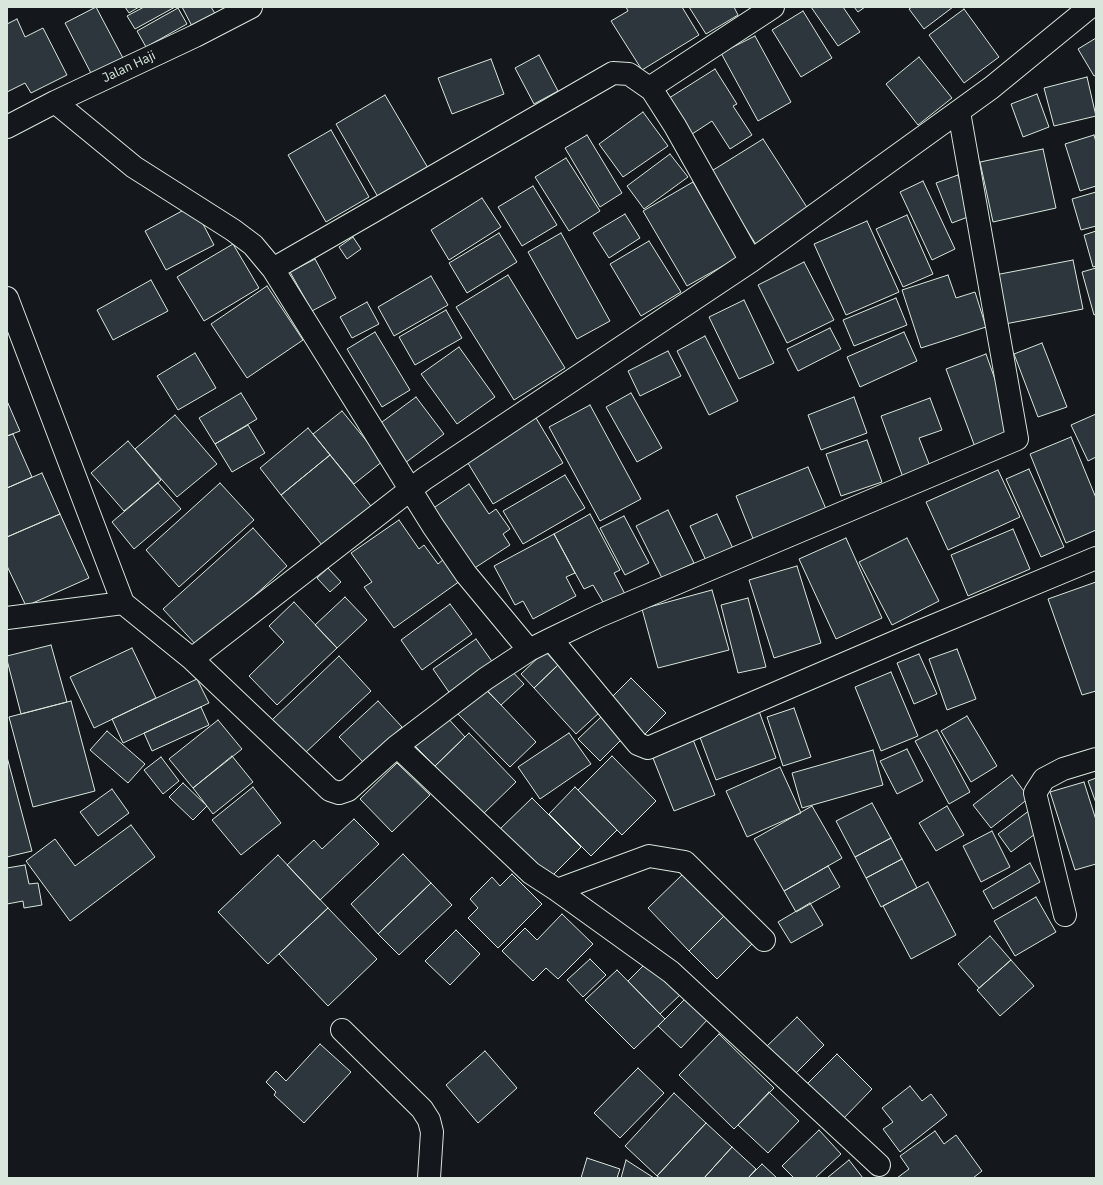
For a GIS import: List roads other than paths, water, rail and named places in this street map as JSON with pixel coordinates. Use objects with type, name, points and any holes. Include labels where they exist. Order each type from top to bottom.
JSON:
[{"type":"street","name":"Jalan Haji","points":[[7,127],[55,102],[195,36],[251,7]]},
{"type":"street","points":[[652,90],[654,85],[774,7]]},
{"type":"street","points":[[192,659],[410,489],[751,261],[991,88],[1089,7]]},
{"type":"street","points":[[273,269],[613,73],[629,74],[652,90],[675,126],[751,261]]},
{"type":"street","points":[[55,102],[134,167],[233,230],[253,245],[273,269],[433,526],[466,574],[528,650]]},
{"type":"street","points":[[7,298],[123,603],[192,659],[330,790],[339,793],[348,790],[397,746],[485,679],[528,650],[599,616],[1017,439],[959,112]]},
{"type":"street","points":[[551,639],[638,744],[648,748],[911,635],[1096,558]]},
{"type":"street","points":[[7,618],[123,603]]},
{"type":"street","points":[[397,746],[531,873],[671,972],[879,1165]]},
{"type":"street","points":[[1065,915],[1035,793],[1044,779],[1063,769],[1096,759]]},
{"type":"street","points":[[557,890],[649,856],[685,862],[764,940]]},
{"type":"street","points":[[342,1030],[422,1109],[429,1120],[432,1132],[429,1178]]}]
